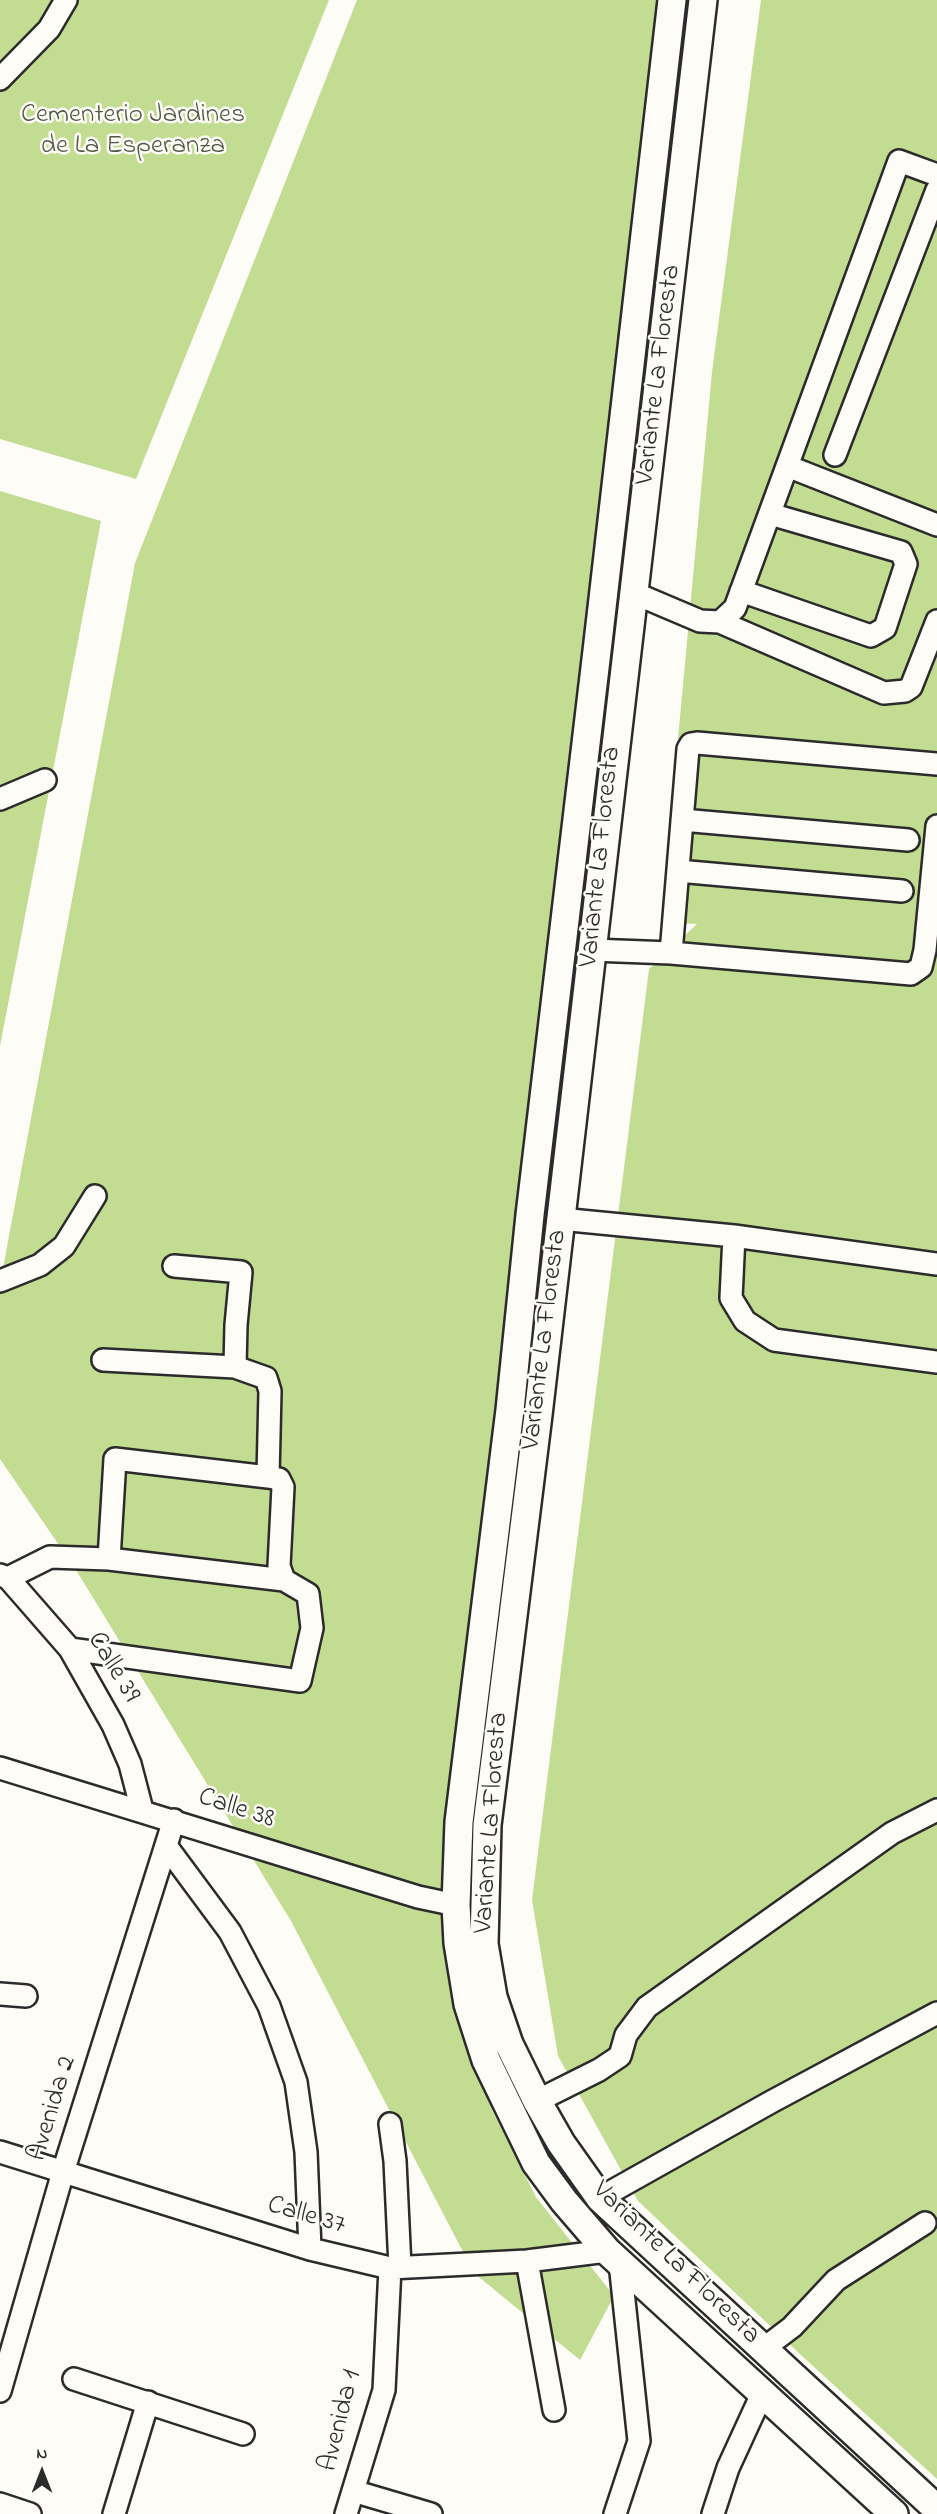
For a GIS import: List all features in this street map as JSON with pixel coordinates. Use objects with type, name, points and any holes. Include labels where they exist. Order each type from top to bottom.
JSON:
[{"type":"main road","name":"Variante La Floresta","points":[[672,0],[559,966],[510,1410],[459,1822],[456,1905],[458,1943],[468,2004],[486,2060],[536,2163],[614,2257],[894,2514]]},
{"type":"main road","name":"Variante La Floresta","points":[[703,0],[487,1825],[483,1944],[493,1996],[506,2034],[537,2101],[561,2143],[600,2198],[937,2509]]},
{"type":"main road","points":[[559,966],[591,961]]},
{"type":"main road","points":[[459,1822],[487,1825]]},
{"type":"street","points":[[0,80],[49,29],[66,0]]},
{"type":"street","points":[[720,622],[735,608],[899,161],[937,175]]},
{"type":"street","points":[[835,455],[937,190]]},
{"type":"street","points":[[787,466],[937,525]]},
{"type":"street","points":[[741,591],[871,636],[885,628],[906,564],[901,552],[770,514]]},
{"type":"street","points":[[634,593],[700,621],[720,622],[876,691],[893,693],[905,691],[916,680],[937,621]]},
{"type":"street","points":[[671,953],[688,748],[691,744],[937,764]]},
{"type":"street","points":[[0,799],[45,780]]},
{"type":"street","points":[[682,820],[908,840]]},
{"type":"street","points":[[591,961],[671,953],[911,974],[921,967],[925,950],[937,826]]},
{"type":"street","points":[[678,871],[902,891]]},
{"type":"street","points":[[0,1281],[40,1265],[64,1246],[95,1196]]},
{"type":"street","points":[[560,1219],[734,1236],[937,1264]]},
{"type":"street","points":[[734,1236],[731,1298],[745,1321],[774,1340],[937,1362]]},
{"type":"street","points":[[174,1266],[242,1272],[236,1325],[235,1367]]},
{"type":"street","points":[[103,1360],[235,1367],[266,1378],[270,1391],[268,1477]]},
{"type":"street","points":[[109,1559],[115,1459],[268,1477],[279,1479],[283,1486],[279,1566],[284,1580]]},
{"type":"street","points":[[4,1576],[50,1557],[109,1559],[284,1580],[308,1594],[312,1628],[300,1681],[70,1650]]},
{"type":"street","name":"Calle 39","points":[[4,1576],[70,1650],[113,1725],[130,1764],[142,1810]]},
{"type":"street","name":"Calle 38","points":[[0,1767],[418,1897],[456,1905]]},
{"type":"street","points":[[537,2101],[599,2070],[620,2056],[626,2035],[647,2007],[892,1833],[937,1810]]},
{"type":"street","points":[[174,1820],[167,1846],[230,1932],[269,2006],[296,2082],[306,2152],[310,2249]]},
{"type":"street","name":"Avenida 2","points":[[0,2391],[63,2172],[167,1846]]},
{"type":"street","points":[[0,1994],[26,1996]]},
{"type":"street","points":[[600,2198],[771,2102],[937,2013]]},
{"type":"street","name":"Avenida 1","points":[[346,2514],[384,2390],[395,2268],[395,2161],[390,2124]]},
{"type":"street","name":"Calle 37","points":[[0,2152],[310,2249],[395,2268],[614,2257]]},
{"type":"street","points":[[763,2349],[792,2328],[836,2280],[925,2223]]},
{"type":"street","points":[[614,2257],[639,2441],[615,2514]]},
{"type":"street","points":[[527,2261],[554,2410]]},
{"type":"street","points":[[74,2379],[243,2434]]},
{"type":"street","points":[[713,2514],[728,2468],[762,2394]]},
{"type":"street","points":[[114,2514],[148,2402]]},
{"type":"street","points":[[353,2491],[432,2514]]},
{"type":"street","points":[[0,2504],[30,2514]]},
{"type":"green space","name":"Cementerio Jardines de La Esperanza","points":[[0,0],[329,0],[136,479],[0,439]]},
{"type":"green space","points":[[357,0],[663,0],[474,1643],[463,2005],[492,2110],[536,2197],[614,2296],[580,2360],[474,2273],[291,1921],[76,1570],[0,1459],[0,1284],[135,563]]},
{"type":"green space","points":[[761,0],[937,0],[937,2479],[802,2356],[638,2201],[558,2056],[532,1900],[649,969],[697,924],[661,922],[712,372]]},
{"type":"green space","points":[[0,491],[101,521],[0,1046]]}]
